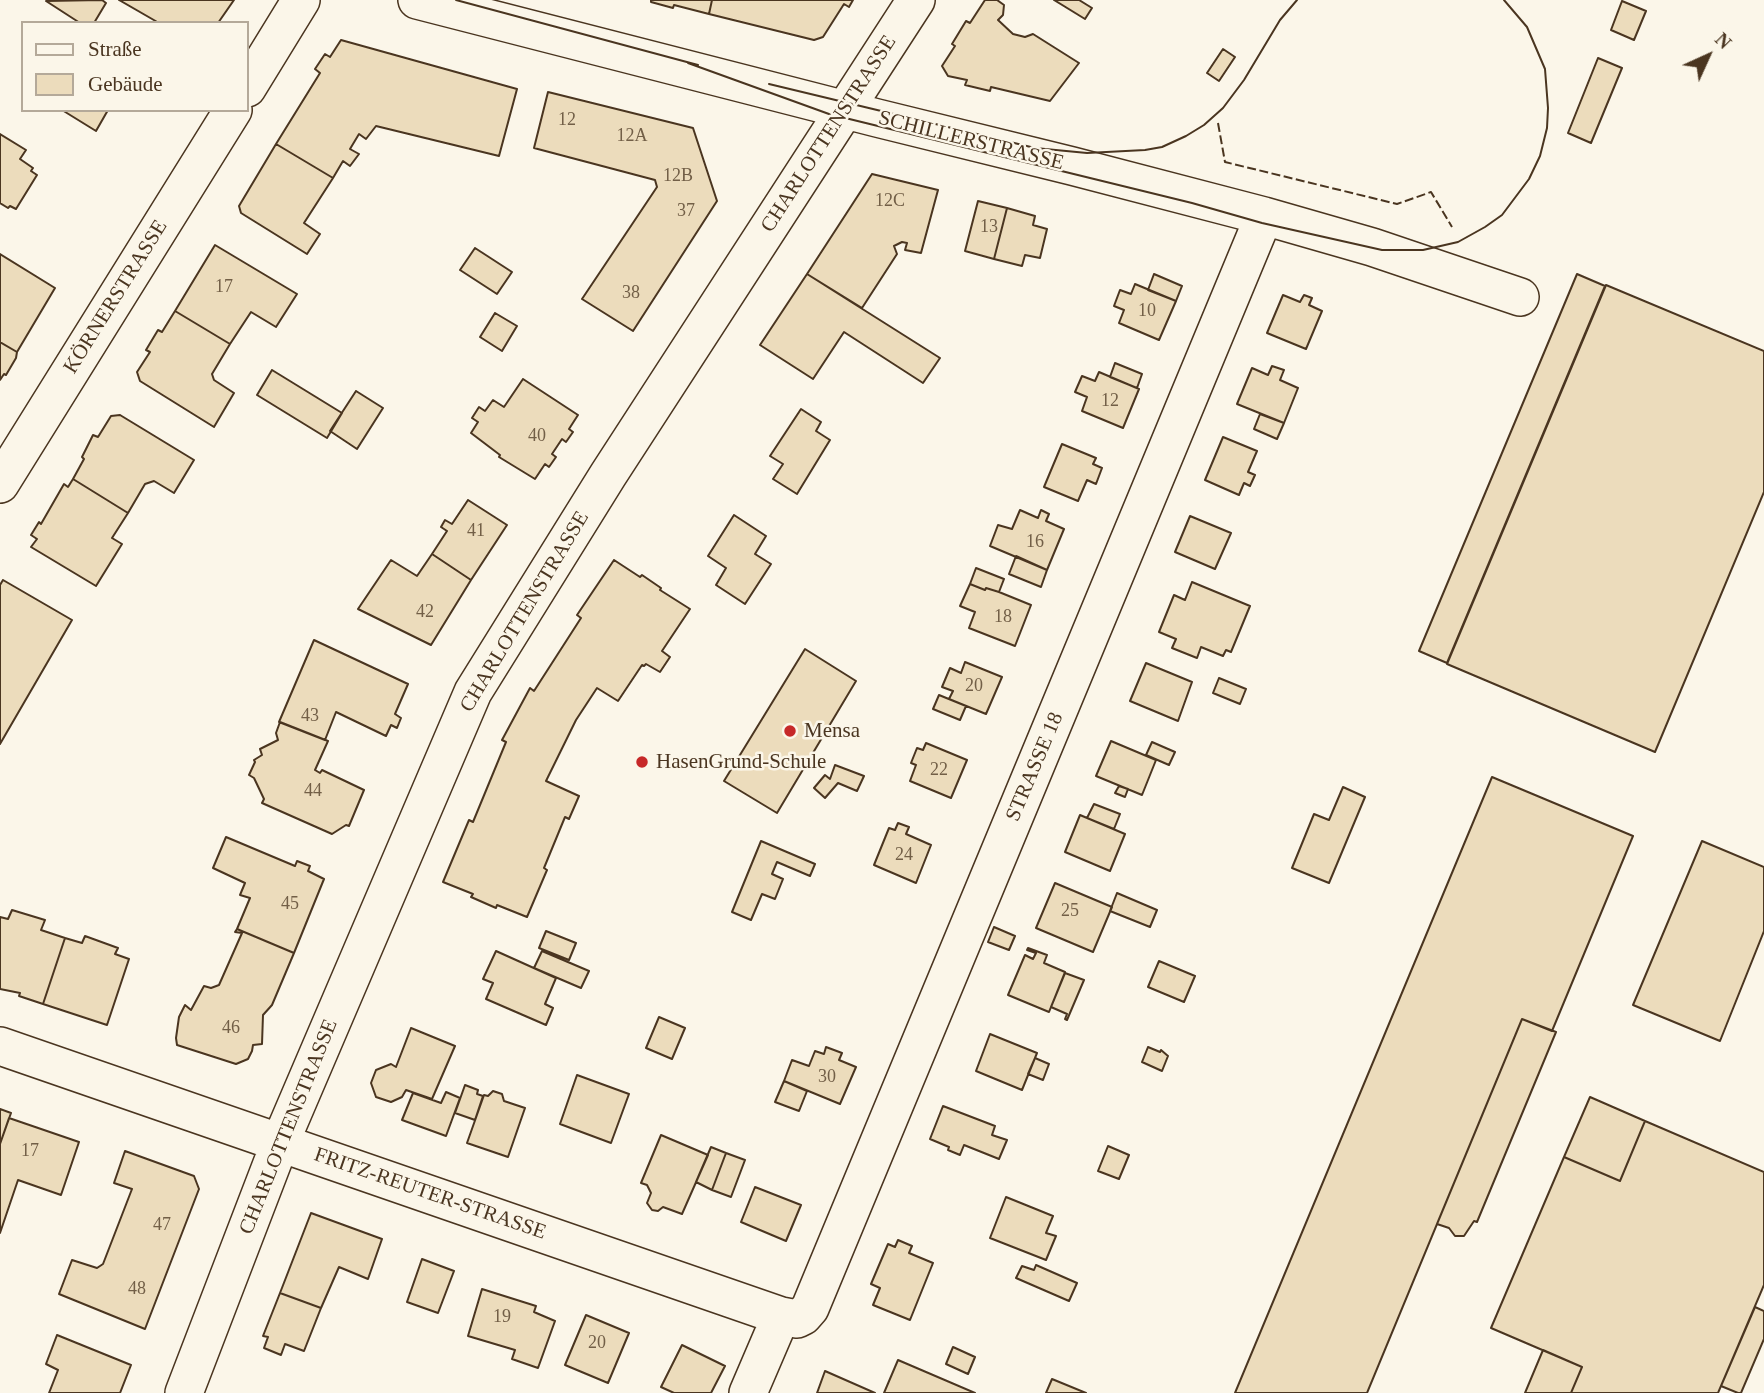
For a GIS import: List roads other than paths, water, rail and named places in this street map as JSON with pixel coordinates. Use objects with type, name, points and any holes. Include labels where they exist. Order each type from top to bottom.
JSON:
[{"type":"street","points":[[248,86],[302,0]]},
{"type":"street","name":"SCHILLERSTRASSE","points":[[417,0],[1264,216],[1372,247],[1520,297]]},
{"type":"street","name":"CHARLOTTENSTRASSE","points":[[184,1393],[280,1143],[473,692],[615,464],[916,0]]},
{"type":"street","name":"KÖRNERSTRASSE","points":[[0,484],[232,112]]},
{"type":"street","name":"STRASSE 18","points":[[792,1316],[810,1308],[1264,216]]},
{"type":"street","name":"FRITZ-REUTER-STRASSE","points":[[0,1046],[792,1316]]},
{"type":"street","points":[[748,1393],[792,1316]]},
{"type":"tram line","points":[[456,0],[698,65]]},
{"type":"tram line","points":[[769,84],[1035,148],[1087,153],[1145,150],[1162,147],[1186,136],[1223,108],[1244,80],[1280,20],[1297,0]]},
{"type":"tram line","points":[[688,63],[829,114],[1192,203],[1262,223],[1382,250],[1423,250],[1458,242],[1502,215],[1529,179],[1540,156],[1547,128],[1545,69],[1527,27],[1504,0]]},
{"type":"place","name":"Mensa","points":[[790,731]]},
{"type":"place","name":"HasenGrund-Schule","points":[[642,762]]}]
